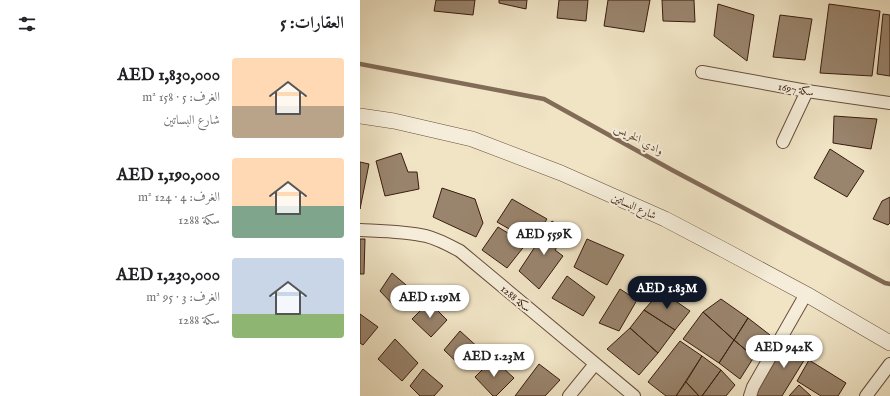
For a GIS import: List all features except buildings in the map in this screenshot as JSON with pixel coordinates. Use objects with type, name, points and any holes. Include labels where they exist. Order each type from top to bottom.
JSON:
[{"type":"street","name":"سكة 1697","points":[[702,72],[807,91],[890,103]]},
{"type":"street","points":[[783,142],[807,91]]},
{"type":"street","name":"شارع البساتين","points":[[360,116],[394,121],[472,139],[561,173],[665,219],[806,294],[890,343]]},
{"type":"street","name":"سكة 1288","points":[[360,230],[410,233],[426,236],[443,242],[460,251],[634,396]]},
{"type":"street","points":[[750,396],[752,387],[806,294]]},
{"type":"street","points":[[569,396],[595,364]]},
{"type":"street","points":[[866,396],[890,364]]},
{"type":"waterway","name":"وادي الخريس","points":[[360,64],[544,99],[672,170],[885,283],[890,284]]}]
